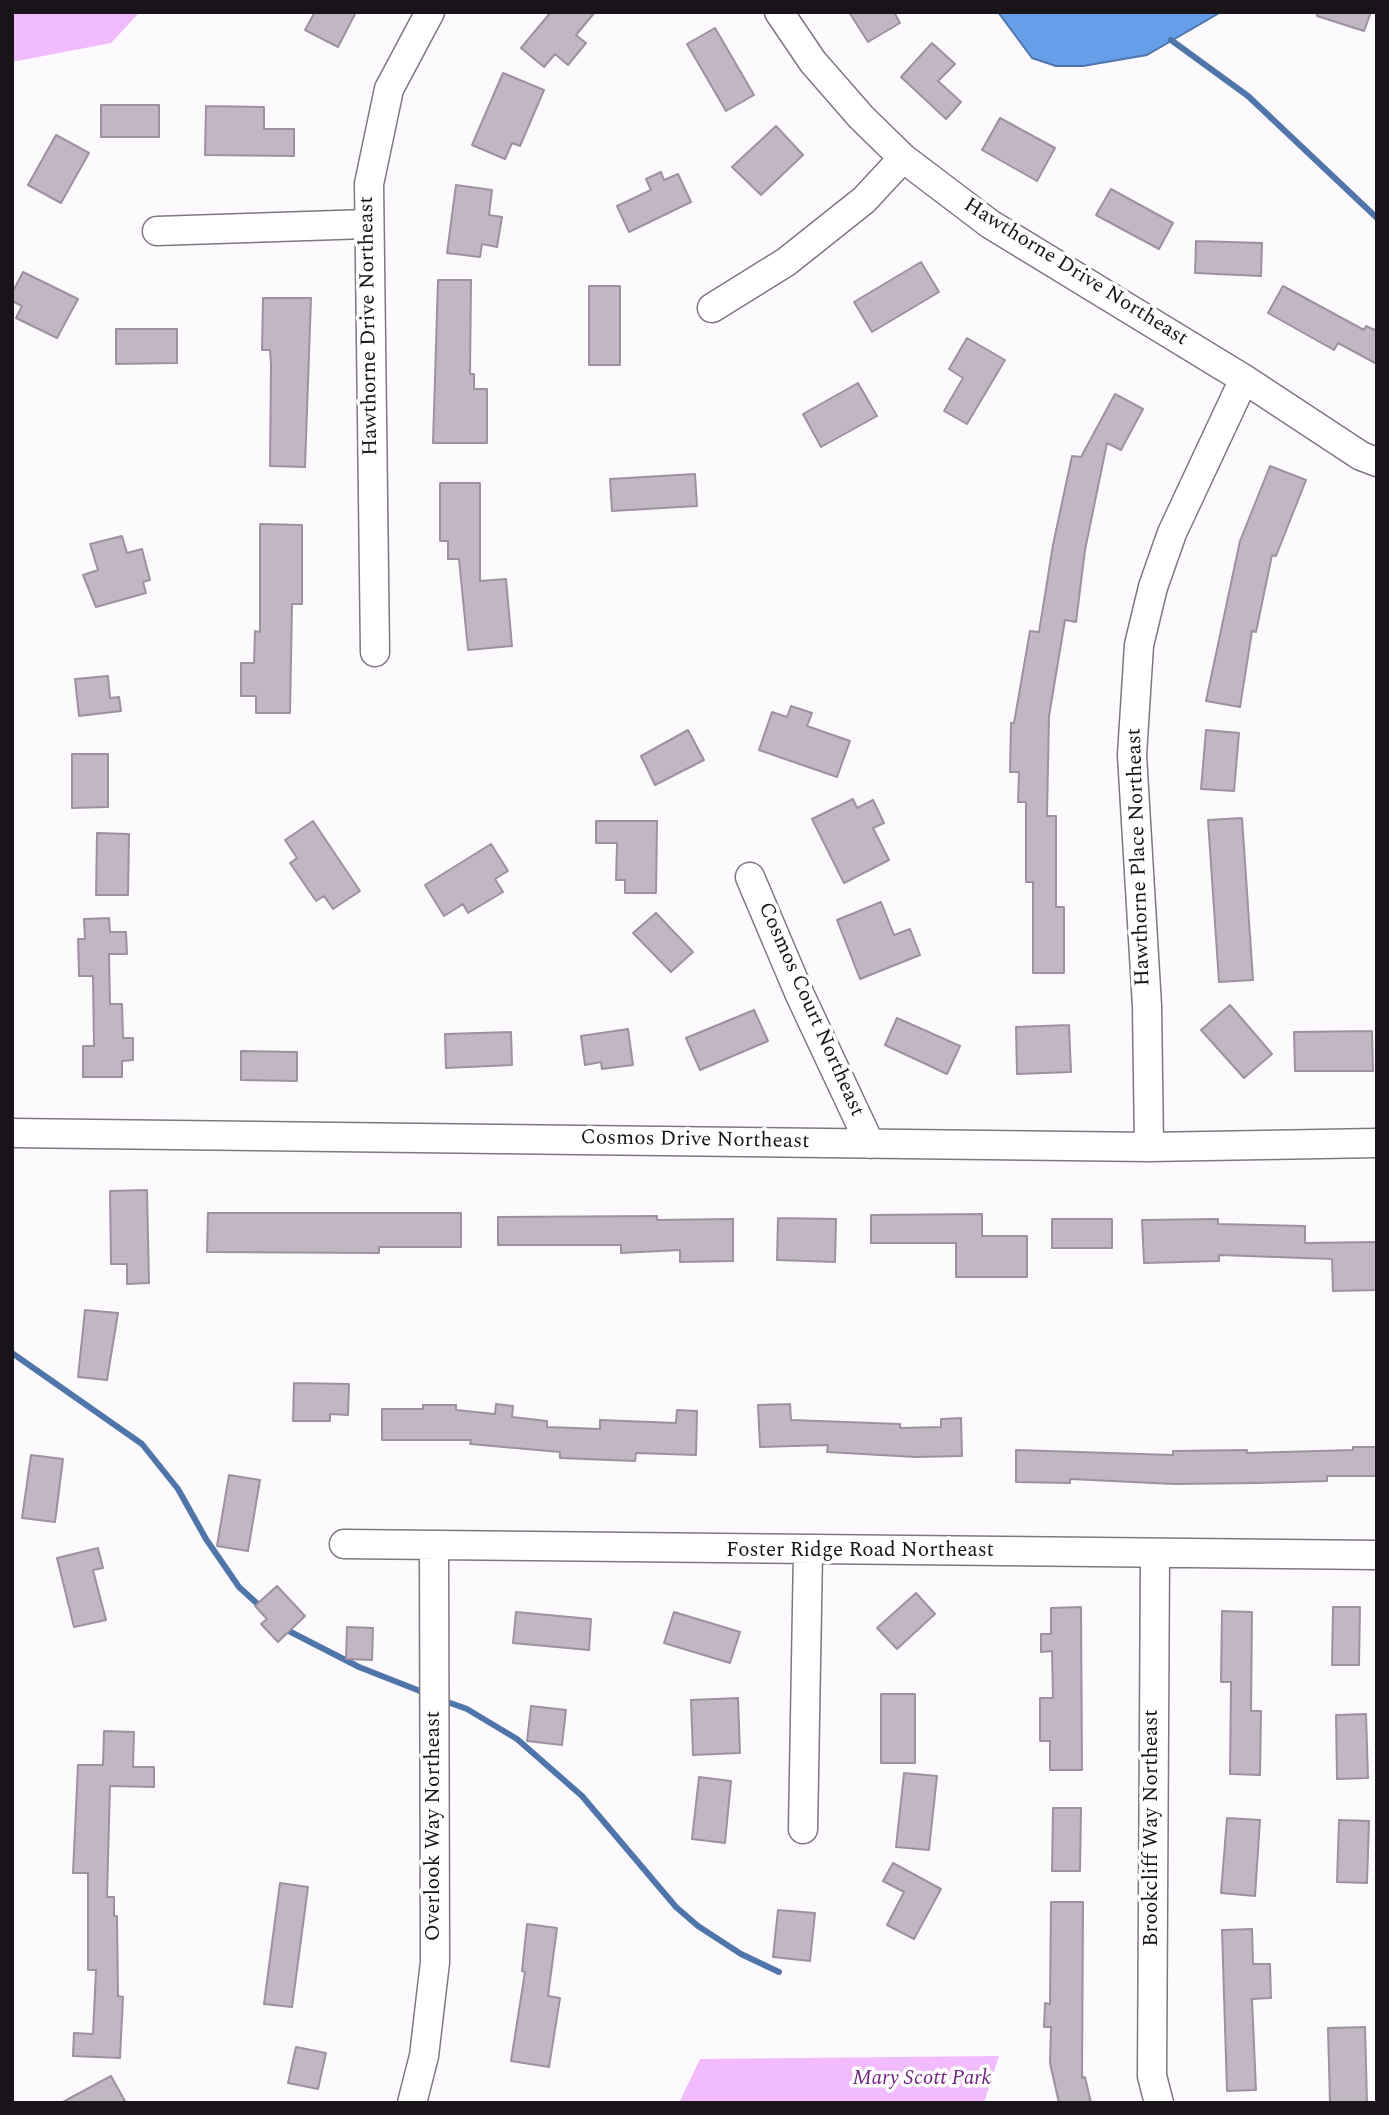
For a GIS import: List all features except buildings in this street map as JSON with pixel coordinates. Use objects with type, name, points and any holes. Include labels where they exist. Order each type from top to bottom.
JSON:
[{"type":"street","name":"Hawthorne Drive Northeast","points":[[375,652],[369,184],[383,106],[395,74],[430,12]]},
{"type":"street","name":"Hawthorne Drive Northeast","points":[[779,12],[813,62],[861,117],[903,158],[990,224],[1244,379],[1361,456],[1377,462]]},
{"type":"street","points":[[712,308],[805,247],[864,200],[903,158]]},
{"type":"street","points":[[157,231],[368,224]]},
{"type":"street","name":"Hawthorne Place Northeast","points":[[1149,1147],[1146,1006],[1132,755],[1139,645],[1153,587],[1171,533],[1244,379]]},
{"type":"street","name":"Cosmos Court Northeast","points":[[750,877],[800,995],[870,1144]]},
{"type":"street","name":"Cosmos Drive Northeast","points":[[12,1133],[1149,1147],[1377,1143]]},
{"type":"street","name":"Foster Ridge Road Northeast","points":[[344,1544],[808,1552],[1377,1555]]},
{"type":"street","name":"Overlook Way Northeast","points":[[412,2103],[424,2056],[435,1962],[434,1547]]},
{"type":"street","points":[[803,1829],[808,1552]]},
{"type":"street","name":"Brookcliff Way Northeast","points":[[1155,1553],[1152,2076],[1159,2103]]},
{"type":"green space","points":[[12,12],[140,12],[111,43],[12,62]]},
{"type":"green space","name":"Mary Scott Park","points":[[999,2056],[984,2103],[679,2103],[700,2059]]},
{"type":"water","points":[[998,12],[1221,12],[1147,55],[1083,66],[1056,66],[1032,58]]},
{"type":"waterway","points":[[1171,40],[1248,96],[1377,218]]},
{"type":"waterway","points":[[12,1353],[142,1444],[178,1489],[206,1539],[239,1587],[262,1608]]},
{"type":"waterway","points":[[283,1628],[359,1667],[425,1693]]},
{"type":"waterway","points":[[442,1700],[467,1709],[517,1739],[582,1796],[676,1907],[698,1926],[741,1954],[779,1972]]}]
